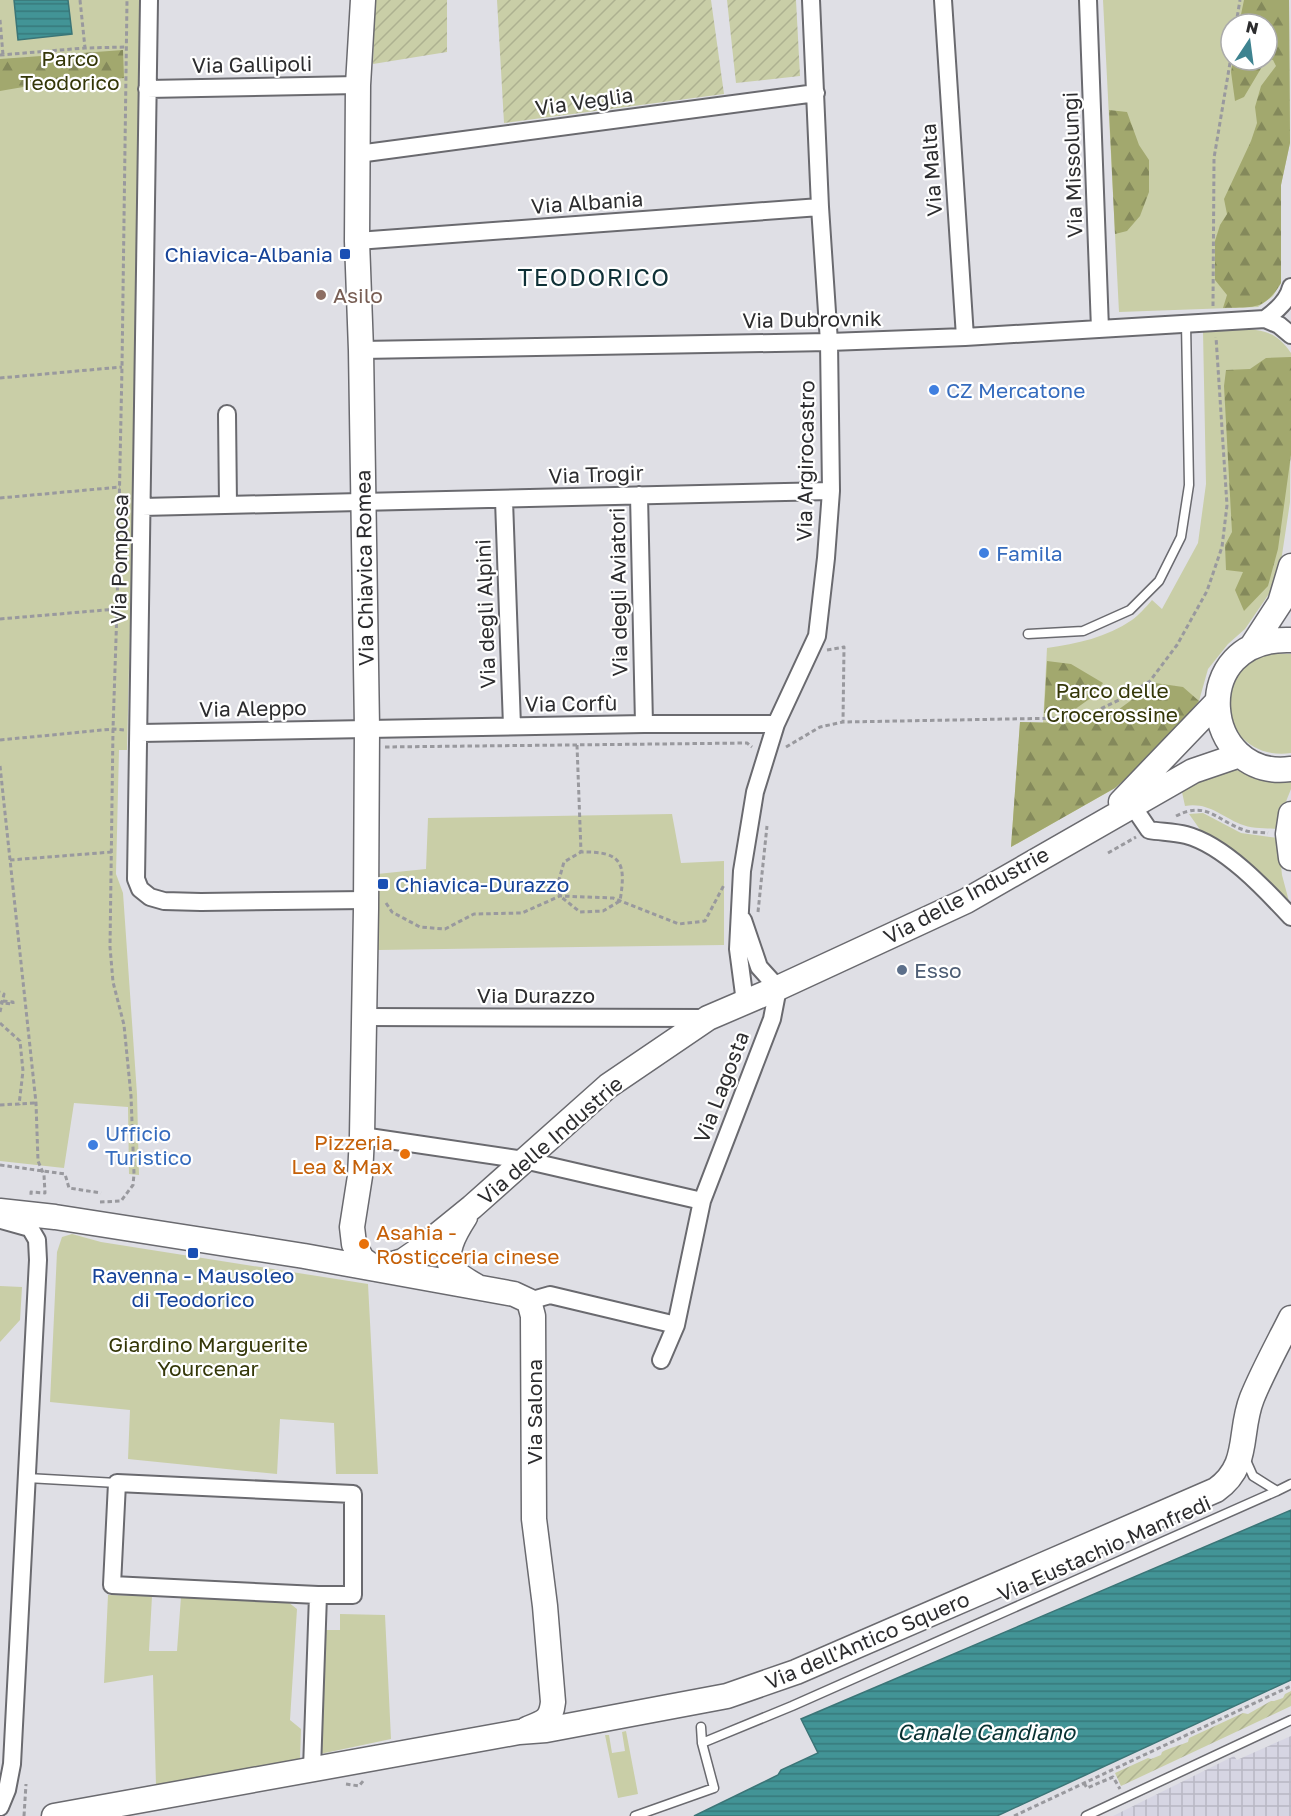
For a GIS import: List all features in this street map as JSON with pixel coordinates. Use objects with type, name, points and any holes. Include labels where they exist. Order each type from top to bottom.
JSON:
[{"type":"street","name":"Via Pomposa","points":[[149,0],[140,733],[136,879],[140,889],[150,897],[164,901],[376,901]]},
{"type":"street","name":"Via Chiavica Romea","points":[[352,1227],[360,1176],[365,1017],[376,901],[366,737],[361,350],[357,241],[358,85],[363,0]]},
{"type":"street","name":"Via Argirocastro","points":[[745,1002],[738,949],[742,871],[755,792],[776,724],[817,636],[831,491],[829,342],[820,207],[811,0]]},
{"type":"street","name":"Via Malta","points":[[943,0],[965,337]]},
{"type":"street","name":"Via Missolungi","points":[[1088,0],[1100,328]]},
{"type":"street","name":"Via Gallipoli","points":[[147,89],[358,85]]},
{"type":"street","name":"Via Veglia","points":[[358,154],[816,93]]},
{"type":"street","name":"Via Albania","points":[[357,241],[820,207]]},
{"type":"street","points":[[1291,287],[1289,294],[1265,319],[1280,325],[1291,335]]},
{"type":"street","name":"Via Dubrovnik","points":[[361,350],[829,342],[965,337],[1265,319]]},
{"type":"street","points":[[227,414],[228,505]]},
{"type":"street","name":"Via Trogir","points":[[142,507],[831,491]]},
{"type":"street","name":"Via degli Aviatori","points":[[639,495],[644,724]]},
{"type":"street","name":"Via degli Alpini","points":[[504,500],[512,726]]},
{"type":"street","points":[[1252,646],[1280,603],[1291,566]]},
{"type":"street","points":[[1291,640],[1274,639],[1252,646],[1238,656],[1226,670],[1219,686],[1216,704],[1219,723],[1227,741],[1240,755],[1259,766],[1281,770],[1291,769]]},
{"type":"street","name":"Via delle Industrie","points":[[376,1269],[403,1261],[411,1256],[472,1207],[608,1086],[708,1018],[966,901],[1098,824],[1134,796],[1216,704]]},
{"type":"street","name":"Via Corfù","points":[[366,737],[512,726],[776,724]]},
{"type":"street","name":"Via Aleppo","points":[[140,733],[366,737]]},
{"type":"street","name":"Via delle Industrie","points":[[1134,796],[1193,771],[1240,755]]},
{"type":"street","points":[[1134,796],[1149,830],[1187,835],[1221,853],[1256,881],[1291,917]]},
{"type":"street","points":[[1289,824],[1291,858]]},
{"type":"street","name":"Via Argirocastro","points":[[740,910],[759,968],[778,988]]},
{"type":"street","name":"Via Lagosta","points":[[661,1360],[676,1324],[702,1201],[772,1019],[778,988]]},
{"type":"street","name":"Via Durazzo","points":[[365,1017],[708,1018]]},
{"type":"street","points":[[362,1136],[524,1160],[702,1201]]},
{"type":"street","points":[[472,1207],[454,1234],[449,1255],[453,1270],[478,1288]]},
{"type":"street","points":[[0,1211],[55,1217],[304,1256],[514,1294],[529,1301],[550,1295],[676,1324]]},
{"type":"street","points":[[0,1220],[30,1228],[37,1240],[38,1260],[12,1764],[7,1790],[0,1808]]},
{"type":"street","points":[[304,1256],[323,1251],[340,1241],[352,1227]]},
{"type":"street","points":[[352,1227],[354,1244],[362,1259],[376,1269]]},
{"type":"street","name":"Via Salona","points":[[519,1732],[543,1723],[552,1714],[554,1702],[534,1519],[533,1316],[529,1301]]},
{"type":"street","name":"Via dell'Antico Squero","points":[[54,1816],[115,1810],[312,1769],[519,1732],[546,1730],[727,1696],[796,1672],[1216,1490],[1229,1480],[1243,1452],[1242,1437],[1251,1399],[1291,1318]]},
{"type":"street","points":[[117,1483],[353,1494],[353,1595],[318,1595],[112,1585],[117,1483]]},
{"type":"street","points":[[312,1769],[318,1595]]},
{"type":"lane","points":[[1028,634],[1083,631],[1130,610],[1159,580],[1181,537],[1189,485],[1186,323]]},
{"type":"lane","points":[[1243,1452],[1252,1476],[1277,1491]]},
{"type":"lane","points":[[27,1478],[117,1483]]},
{"type":"lane","name":"Via Eustachio Manfredi","points":[[702,1743],[792,1706],[1291,1484]]},
{"type":"lane","points":[[1086,1816],[1291,1720]]},
{"type":"lane","points":[[635,1816],[714,1788],[702,1743],[701,1727]]},
{"type":"path","points":[[80,0],[86,48]]},
{"type":"path","points":[[90,1203],[121,1201],[133,1185],[134,1174],[131,1096],[124,1025],[113,982],[110,947],[127,0]]},
{"type":"path","points":[[0,20],[2,55],[126,47]]},
{"type":"path","points":[[1214,310],[1212,290],[1214,159],[1228,72]]},
{"type":"path","points":[[0,378],[122,367]]},
{"type":"path","points":[[0,498],[120,487]]},
{"type":"path","points":[[0,619],[117,609]]},
{"type":"path","points":[[820,651],[844,647],[843,722]]},
{"type":"path","points":[[784,741],[784,748],[820,727],[843,722],[1039,719]]},
{"type":"path","points":[[576,725],[581,852]]},
{"type":"path","points":[[0,740],[113,729],[140,733]]},
{"type":"path","points":[[366,737],[577,745],[747,743],[751,747]]},
{"type":"path","points":[[0,766],[36,1103],[38,1161],[43,1171],[45,1192],[31,1192],[31,1198]]},
{"type":"path","points":[[1184,812],[1197,809],[1209,812],[1244,830],[1289,824]]},
{"type":"path","points":[[758,917],[768,822]]},
{"type":"path","points":[[603,851],[617,861],[624,875],[620,901],[603,911],[579,912],[560,896],[558,883],[564,862],[581,852],[603,851]]},
{"type":"path","points":[[10,860],[112,852]]},
{"type":"path","points":[[376,901],[420,927],[445,929],[474,914],[522,913],[560,896],[613,898],[679,924],[705,921],[724,885],[742,871]]},
{"type":"path","points":[[0,992],[4,994],[0,1012]]},
{"type":"path","points":[[0,1023],[20,1041],[23,1071],[20,1105]]},
{"type":"path","points":[[0,1105],[36,1103]]},
{"type":"path","points":[[0,1165],[65,1174],[69,1188],[101,1193]]},
{"type":"path","points":[[1014,1816],[1291,1686]]},
{"type":"path","points":[[1084,1783],[1087,1788],[1113,1777],[1124,1798]]},
{"type":"path","points":[[1026,1810],[1028,1816]]},
{"type":"shaded area","points":[[1291,1736],[1291,1816],[1113,1816],[1234,1756],[1237,1760]]},
{"type":"green space","name":"Parco Teodorico","points":[[0,0],[141,0],[137,330],[127,750],[119,750],[116,874],[123,893],[137,1094],[139,1175],[129,1174],[128,1107],[74,1103],[64,1168],[0,1161]]},
{"type":"green space","points":[[375,0],[447,0],[447,52],[373,64]]},
{"type":"green space","points":[[497,0],[711,0],[724,94],[504,123]]},
{"type":"green space","points":[[727,0],[796,0],[800,76],[736,83]]},
{"type":"green space","points":[[1103,0],[1289,0],[1290,143],[1281,185],[1281,283],[1273,296],[1258,307],[1119,312]]},
{"type":"green space","points":[[1244,0],[1289,0],[1290,143],[1281,185],[1281,283],[1269,299],[1257,306],[1223,308],[1227,295],[1215,280],[1215,241],[1220,225],[1227,214],[1224,199],[1257,123],[1255,107],[1261,86],[1272,72],[1279,72],[1279,12],[1242,12]]},
{"type":"green space","points":[[123,50],[124,78],[29,86],[0,91],[0,59]]},
{"type":"green space","points":[[1231,72],[1259,72],[1244,97],[1235,101]]},
{"type":"green space","points":[[1109,110],[1127,112],[1139,145],[1149,160],[1149,192],[1140,216],[1127,231],[1115,234]]},
{"type":"green space","name":"Parco delle Crocerossine","points":[[1235,328],[1267,333],[1285,345],[1291,353],[1290,502],[1282,555],[1273,588],[1245,629],[1228,644],[1208,669],[1199,701],[1165,743],[1115,788],[1011,847],[1020,722],[1043,723],[1047,648],[1080,642],[1112,631],[1135,618],[1152,600],[1162,609],[1198,543],[1206,484],[1203,331]]},
{"type":"green space","points":[[1291,357],[1291,455],[1278,549],[1268,586],[1244,611],[1235,590],[1243,572],[1226,570],[1225,545],[1232,532],[1224,386],[1226,370],[1250,369],[1266,358]]},
{"type":"green space","points":[[1271,653],[1291,654],[1291,753],[1273,753],[1257,748],[1244,739],[1234,727],[1228,713],[1228,698],[1232,682],[1249,663]]},
{"type":"green space","points":[[1047,661],[1071,664],[1103,683],[1092,697],[1074,710],[1044,713]]},
{"type":"green space","points":[[1155,683],[1183,687],[1199,701],[1165,743],[1115,788],[1011,847],[1020,722],[1071,723],[1111,715]]},
{"type":"green space","points":[[1232,769],[1276,780],[1291,778],[1291,789],[1283,809],[1279,829],[1245,826],[1208,808],[1185,806],[1182,792],[1186,786]]},
{"type":"green space","points":[[1203,813],[1241,833],[1278,838],[1282,875],[1291,909],[1233,853],[1201,831],[1189,814]]},
{"type":"green space","points":[[672,814],[681,863],[724,861],[724,945],[378,950],[377,874],[426,869],[428,818]]},
{"type":"green space","name":"Giardino Marguerite Yourcenar","points":[[72,1234],[101,1242],[368,1284],[378,1474],[336,1474],[334,1423],[280,1419],[277,1474],[128,1459],[130,1410],[50,1402],[57,1252],[62,1237]]},
{"type":"green space","points":[[0,1286],[22,1287],[20,1320],[0,1342]]},
{"type":"green space","points":[[108,1595],[152,1596],[149,1651],[177,1651],[181,1597],[288,1602],[297,1609],[290,1720],[301,1729],[300,1759],[156,1785],[153,1675],[104,1683]]},
{"type":"green space","points":[[340,1614],[385,1615],[391,1739],[320,1754],[326,1630],[340,1630]]},
{"type":"green space","points":[[1291,1691],[1291,1706],[1121,1786],[1115,1773],[1148,1758],[1161,1755],[1165,1750],[1188,1742],[1189,1738],[1243,1713],[1248,1714],[1271,1701],[1283,1698]]},
{"type":"green space","points":[[626,1731],[638,1794],[618,1798],[605,1735],[609,1735],[612,1753],[625,1751],[622,1732]]},
{"type":"water","points":[[14,0],[68,0],[72,34],[18,40]]},
{"type":"water","name":"Canale Candiano","points":[[1291,1510],[1291,1680],[997,1816],[694,1816],[818,1753],[801,1719]]},
{"type":"place","name":"Chiavica-Albania","points":[[345,254]]},
{"type":"place","name":"Asilo","points":[[321,295]]},
{"type":"place","name":"CZ Mercatone","points":[[934,390]]},
{"type":"place","name":"Famila","points":[[984,553]]},
{"type":"place","name":"Chiavica-Durazzo","points":[[383,884]]},
{"type":"place","name":"Esso","points":[[902,970]]},
{"type":"place","name":"Ufficio Turistico","points":[[93,1145]]},
{"type":"place","name":"Pizzeria Lea & Max","points":[[405,1154]]},
{"type":"place","name":"Asahia - Rosticceria cinese","points":[[364,1244]]},
{"type":"place","name":"Ravenna - Mausoleo di Teodorico","points":[[193,1253]]},
{"type":"district","name":"TEODORICO","points":[[594,276]]}]
